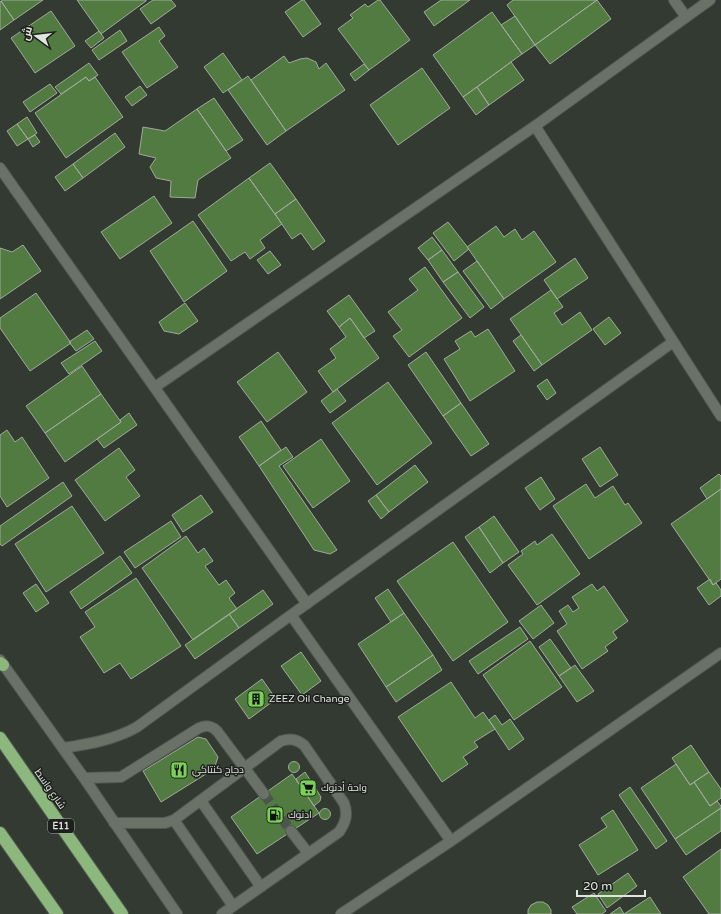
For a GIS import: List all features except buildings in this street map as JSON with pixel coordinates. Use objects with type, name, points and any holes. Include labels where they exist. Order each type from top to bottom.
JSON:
[{"type":"highway","name":"شارع واسط","points":[[0,738],[122,914]]},
{"type":"highway","points":[[0,832],[57,914]]},
{"type":"street","points":[[674,0],[686,17]]},
{"type":"street","points":[[155,387],[535,126],[710,0]]},
{"type":"street","points":[[535,126],[721,416]]},
{"type":"street","points":[[0,168],[307,604]]},
{"type":"street","points":[[63,748],[111,739],[137,727],[673,342]]},
{"type":"street","points":[[291,615],[451,840]]},
{"type":"street","points":[[341,914],[451,840],[721,653]]},
{"type":"street","points":[[1,662],[63,748],[178,914]]},
{"type":"street","points":[[84,778],[121,777],[199,728],[206,726],[214,728],[217,731],[264,794]]},
{"type":"street","points":[[114,823],[165,823],[174,820],[281,741],[293,739],[304,745],[344,803],[347,810],[344,826],[338,832],[222,914]]},
{"type":"street","points":[[201,801],[260,887]]},
{"type":"street","points":[[174,820],[234,906]]},
{"type":"street","points":[[291,831],[308,853]]},
{"type":"tunnel","points":[[264,794],[291,831]]},
{"type":"place","name":"ZEEZ Oil Change","points":[[256,699]]},
{"type":"place","name":"دجاج كنتاكي","points":[[179,770]]},
{"type":"place","name":"واحة أدنوك","points":[[308,788]]},
{"type":"place","name":"ادنوك","points":[[275,815]]}]
